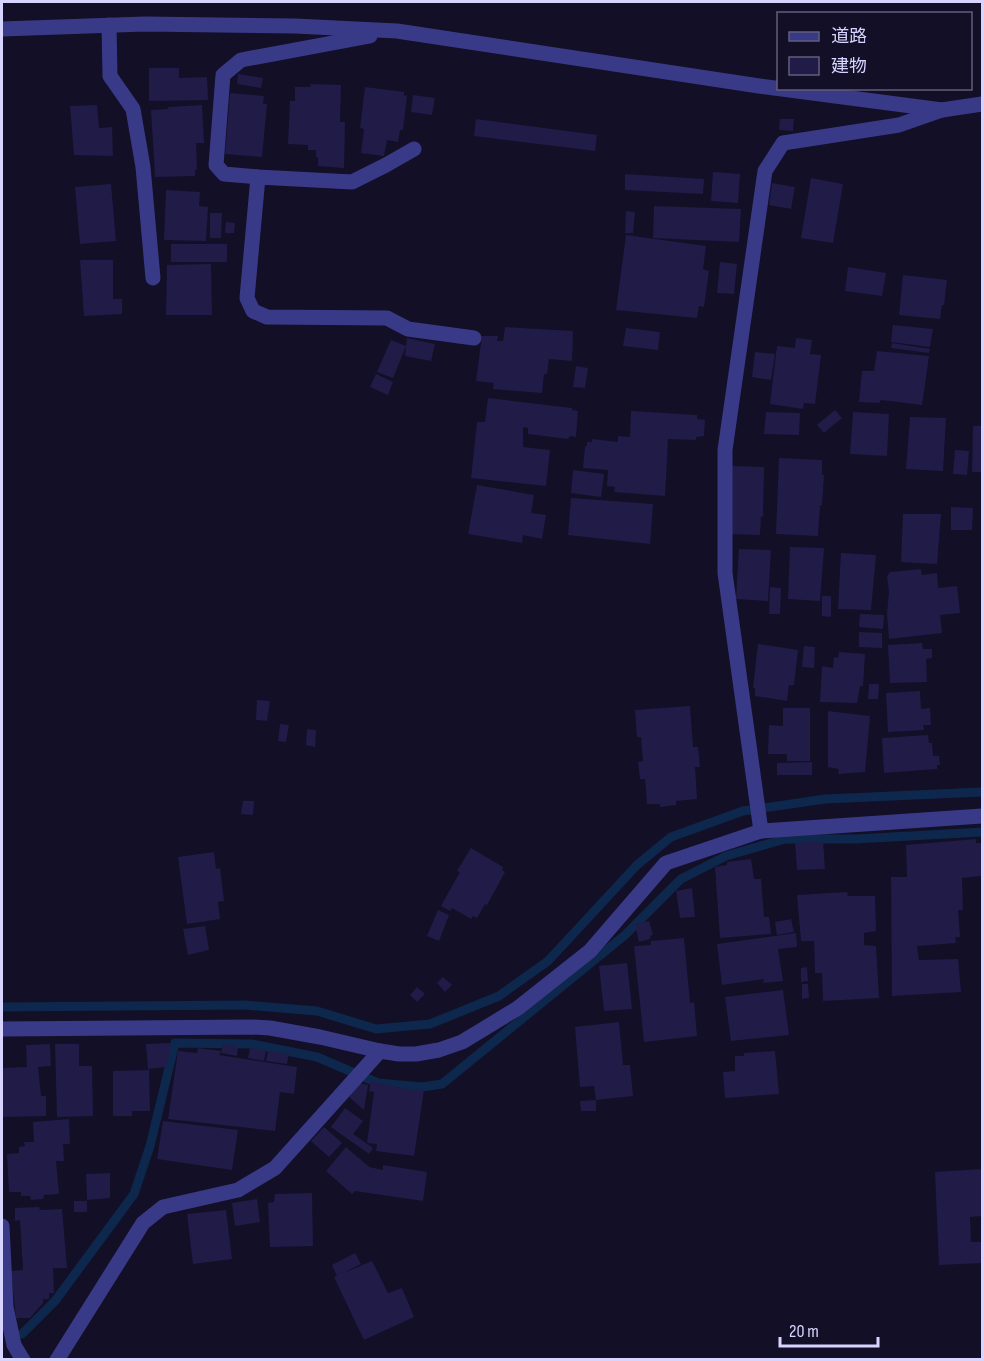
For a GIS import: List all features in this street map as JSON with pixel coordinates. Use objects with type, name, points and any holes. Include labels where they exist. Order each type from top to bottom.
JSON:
[{"type":"street","points":[[2,29],[146,24],[284,26],[397,31],[777,88]]},
{"type":"street","points":[[109,25],[110,76],[133,109],[143,167],[153,278]]},
{"type":"street","points":[[397,31],[242,60],[223,75],[216,165],[224,174],[352,182],[414,149]]},
{"type":"street","points":[[790,90],[942,110]]},
{"type":"street","points":[[760,824],[725,573],[725,450],[765,171],[783,143],[899,125],[942,110],[982,104]]},
{"type":"street","points":[[258,177],[247,298],[253,311],[267,317],[387,318],[408,329],[474,338]]},
{"type":"street","points":[[2,1029],[261,1028],[320,1037],[399,1054],[439,1050],[462,1042],[518,1008],[590,951],[666,863],[760,824],[982,816]]},
{"type":"street","points":[[57,1359],[143,1223],[163,1207],[238,1190],[275,1168],[380,1051]]},
{"type":"street","points":[[2,1227],[6,1307],[14,1345],[23,1359]]},
{"type":"building","points":[[149,68],[179,68],[179,78],[207,77],[208,100],[149,101]]},
{"type":"building","points":[[238,74],[263,78],[261,88],[237,84]]},
{"type":"building","points":[[310,84],[341,85],[340,122],[345,122],[344,168],[318,166],[316,150],[308,150],[308,145],[288,144],[290,101],[295,101],[295,87],[311,87]]},
{"type":"building","points":[[365,87],[404,92],[404,96],[407,95],[403,130],[400,130],[398,142],[387,140],[384,156],[361,153],[364,129],[360,128]]},
{"type":"building","points":[[230,93],[264,96],[263,104],[267,104],[262,157],[225,154]]},
{"type":"building","points":[[413,95],[435,98],[432,115],[411,112]]},
{"type":"building","points":[[97,105],[99,128],[112,127],[113,156],[74,155],[70,106]]},
{"type":"building","points":[[202,105],[204,143],[196,143],[197,170],[195,170],[195,176],[155,177],[151,110]]},
{"type":"building","points":[[476,119],[597,135],[595,151],[474,136]]},
{"type":"building","points":[[780,119],[794,119],[793,131],[779,130]]},
{"type":"building","points":[[713,172],[740,174],[738,203],[711,201]]},
{"type":"building","points":[[625,174],[704,179],[703,194],[625,190]]},
{"type":"building","points":[[811,178],[843,184],[833,243],[801,238]]},
{"type":"building","points":[[772,183],[795,187],[791,209],[769,205]]},
{"type":"building","points":[[111,184],[116,241],[80,244],[75,187]]},
{"type":"building","points":[[166,190],[200,192],[199,206],[208,207],[206,241],[164,240]]},
{"type":"building","points":[[654,206],[741,209],[739,242],[653,238]]},
{"type":"building","points":[[626,211],[635,212],[633,233],[625,233]]},
{"type":"building","points":[[210,213],[222,213],[221,238],[210,238]]},
{"type":"building","points":[[226,222],[235,223],[234,233],[225,233]]},
{"type":"building","points":[[626,235],[706,246],[703,269],[709,271],[704,307],[699,306],[697,318],[616,310]]},
{"type":"building","points":[[171,244],[227,244],[227,262],[171,262]]},
{"type":"building","points":[[80,260],[113,260],[113,299],[122,299],[122,314],[84,316]]},
{"type":"building","points":[[720,262],[737,264],[734,294],[717,293]]},
{"type":"building","points":[[211,264],[212,315],[166,315],[167,265]]},
{"type":"building","points":[[848,267],[886,273],[882,296],[845,291]]},
{"type":"building","points":[[903,275],[947,280],[940,319],[899,315]]},
{"type":"building","points":[[893,325],[933,329],[930,347],[891,342]]},
{"type":"building","points":[[505,327],[573,331],[572,361],[549,359],[547,374],[544,374],[542,393],[493,389],[494,383],[476,381],[482,336],[498,336],[497,341],[503,341]]},
{"type":"building","points":[[626,328],[660,332],[658,350],[623,346]]},
{"type":"building","points":[[407,338],[435,344],[431,361],[405,356]]},
{"type":"building","points":[[796,338],[812,340],[810,354],[821,355],[815,404],[804,403],[803,409],[770,404],[777,346],[795,348]]},
{"type":"building","points":[[391,340],[406,346],[393,378],[377,372]]},
{"type":"building","points":[[892,343],[930,349],[929,353],[891,348]]},
{"type":"building","points":[[877,351],[929,356],[922,405],[881,400],[879,403],[859,402],[862,371],[874,371]]},
{"type":"building","points":[[755,352],[775,354],[771,380],[752,377]]},
{"type":"building","points":[[576,366],[588,368],[585,388],[573,387]]},
{"type":"building","points":[[376,374],[393,382],[388,395],[370,387]]},
{"type":"building","points":[[488,398],[572,408],[578,411],[576,437],[570,436],[568,439],[528,434],[528,428],[523,427],[523,447],[550,450],[546,486],[471,478],[477,422],[485,422]]},
{"type":"building","points":[[835,410],[842,418],[824,433],[817,425]]},
{"type":"building","points":[[631,411],[697,415],[697,419],[705,420],[704,436],[696,437],[696,440],[668,439],[665,496],[614,492],[615,487],[607,486],[608,470],[583,468],[587,442],[592,442],[592,439],[618,442],[618,436],[630,437]]},
{"type":"building","points":[[766,412],[800,413],[799,435],[764,434]]},
{"type":"building","points":[[853,412],[889,414],[887,456],[850,454]]},
{"type":"building","points":[[910,417],[946,418],[943,471],[906,469]]},
{"type":"building","points":[[973,426],[982,426],[981,472],[972,472]]},
{"type":"building","points":[[955,450],[969,451],[967,475],[953,474]]},
{"type":"building","points":[[779,458],[822,460],[822,475],[824,475],[818,536],[776,534]]},
{"type":"building","points":[[732,466],[764,467],[763,517],[761,516],[760,535],[729,534]]},
{"type":"building","points":[[573,470],[604,474],[601,497],[571,493]]},
{"type":"building","points":[[477,485],[534,495],[531,513],[546,515],[542,539],[523,535],[522,543],[468,534]]},
{"type":"building","points":[[571,498],[653,504],[650,544],[568,535]]},
{"type":"building","points":[[951,507],[973,508],[972,530],[951,530]]},
{"type":"building","points":[[903,514],[941,514],[937,564],[901,562]]},
{"type":"building","points":[[790,547],[824,548],[820,601],[788,599]]},
{"type":"building","points":[[739,549],[771,550],[768,601],[736,599]]},
{"type":"building","points":[[841,553],[876,555],[871,610],[838,609]]},
{"type":"building","points":[[921,569],[922,575],[937,573],[938,588],[957,586],[960,613],[940,615],[942,633],[889,639],[887,576],[890,572]]},
{"type":"building","points":[[770,587],[781,588],[780,614],[769,614]]},
{"type":"building","points":[[822,596],[831,596],[831,617],[822,616]]},
{"type":"building","points":[[860,614],[884,615],[883,629],[859,627]]},
{"type":"building","points":[[859,632],[882,633],[882,648],[859,647]]},
{"type":"building","points":[[922,643],[923,649],[932,649],[932,658],[926,659],[927,682],[890,683],[888,645]]},
{"type":"building","points":[[758,644],[798,650],[794,685],[789,685],[787,701],[755,696],[755,688],[753,688]]},
{"type":"building","points":[[804,646],[815,647],[814,668],[802,667]]},
{"type":"building","points":[[839,652],[865,654],[863,686],[860,686],[857,703],[820,702],[822,666],[833,668],[834,657],[838,658]]},
{"type":"building","points":[[869,684],[879,684],[878,699],[868,699]]},
{"type":"building","points":[[920,691],[921,709],[930,708],[931,725],[923,725],[924,730],[888,732],[886,693]]},
{"type":"building","points":[[257,700],[270,701],[267,721],[256,720]]},
{"type":"building","points":[[690,706],[693,747],[698,747],[700,767],[695,767],[697,799],[676,801],[676,805],[660,807],[660,804],[647,804],[645,779],[640,779],[638,762],[643,761],[641,737],[637,737],[635,710]]},
{"type":"building","points":[[783,708],[810,708],[810,761],[787,761],[787,754],[768,754],[769,725],[783,726]]},
{"type":"building","points":[[828,711],[870,716],[865,772],[838,774],[839,769],[828,767]]},
{"type":"building","points":[[280,724],[289,725],[286,742],[278,741]]},
{"type":"building","points":[[307,729],[316,730],[315,747],[306,745]]},
{"type":"building","points":[[928,735],[929,743],[932,743],[933,756],[939,756],[940,765],[937,765],[937,769],[884,773],[882,738]]},
{"type":"building","points":[[812,762],[812,775],[777,775],[777,763]]},
{"type":"building","points":[[243,801],[254,801],[253,815],[241,814]]},
{"type":"building","points":[[976,839],[976,843],[981,843],[981,876],[962,878],[963,910],[958,910],[960,937],[955,937],[956,943],[917,946],[919,960],[958,959],[961,992],[892,996],[891,877],[907,877],[906,845]]},
{"type":"building","points":[[823,841],[825,869],[797,870],[795,843]]},
{"type":"building","points":[[471,848],[503,867],[502,870],[505,872],[487,905],[485,904],[477,918],[473,916],[471,919],[452,908],[450,911],[441,906],[460,872],[457,871]]},
{"type":"building","points":[[214,852],[216,869],[220,868],[224,901],[218,902],[220,919],[187,924],[178,857]]},
{"type":"building","points":[[751,859],[754,879],[761,879],[764,917],[769,917],[771,934],[720,938],[715,867],[727,865],[727,862]]},
{"type":"building","points":[[692,888],[695,917],[680,918],[676,891]]},
{"type":"building","points":[[847,892],[848,896],[875,896],[876,931],[864,933],[864,945],[876,946],[879,998],[823,1001],[822,973],[815,973],[814,941],[801,941],[797,895]]},
{"type":"building","points":[[438,910],[449,915],[439,941],[427,936]]},
{"type":"building","points":[[791,919],[794,932],[777,935],[775,922]]},
{"type":"building","points":[[649,921],[653,935],[650,939],[639,942],[635,924]]},
{"type":"building","points":[[205,926],[209,950],[188,955],[183,929]]},
{"type":"building","points":[[796,933],[797,947],[778,949],[783,981],[763,983],[764,979],[722,985],[717,944]]},
{"type":"building","points":[[684,938],[690,1003],[694,1002],[697,1036],[644,1042],[634,946],[651,945],[651,941]]},
{"type":"building","points":[[627,963],[632,1009],[604,1011],[599,966]]},
{"type":"building","points":[[807,967],[808,981],[801,982],[801,968]]},
{"type":"building","points":[[443,977],[452,985],[445,992],[437,983]]},
{"type":"building","points":[[802,984],[808,984],[809,998],[802,999]]},
{"type":"building","points":[[417,987],[425,994],[417,1002],[410,995]]},
{"type":"building","points":[[783,990],[789,1035],[731,1041],[725,997]]},
{"type":"building","points":[[619,1022],[623,1065],[630,1065],[633,1096],[596,1100],[594,1086],[580,1087],[575,1027]]},
{"type":"building","points":[[171,1043],[167,1067],[148,1069],[146,1044]]},
{"type":"building","points":[[50,1044],[51,1066],[38,1067],[41,1096],[46,1096],[46,1116],[3,1117],[2,1068],[27,1067],[26,1045]]},
{"type":"building","points":[[55,1044],[79,1044],[79,1066],[92,1066],[93,1116],[57,1117]]},
{"type":"building","points":[[223,1044],[238,1046],[237,1056],[221,1053]]},
{"type":"building","points":[[198,1048],[221,1051],[219,1055],[297,1067],[294,1094],[280,1092],[275,1131],[168,1119],[178,1051],[197,1053]]},
{"type":"building","points":[[250,1048],[266,1050],[264,1061],[248,1058]]},
{"type":"building","points":[[268,1051],[289,1054],[287,1064],[266,1061]]},
{"type":"building","points":[[775,1051],[779,1094],[725,1098],[723,1072],[735,1071],[735,1056],[744,1056],[744,1053]]},
{"type":"building","points":[[149,1070],[150,1111],[132,1111],[132,1116],[113,1116],[113,1071]]},
{"type":"building","points":[[371,1081],[406,1089],[424,1090],[414,1156],[376,1151],[377,1144],[367,1143],[374,1092],[369,1091]]},
{"type":"building","points":[[359,1083],[368,1085],[364,1110],[349,1097]]},
{"type":"building","points":[[596,1100],[596,1111],[581,1111],[580,1101]]},
{"type":"building","points":[[345,1108],[363,1121],[353,1134],[373,1148],[369,1154],[331,1127]]},
{"type":"building","points":[[69,1119],[70,1144],[63,1144],[64,1161],[56,1161],[59,1194],[44,1195],[43,1199],[31,1200],[30,1196],[21,1196],[21,1192],[9,1192],[7,1154],[19,1153],[19,1147],[25,1146],[24,1142],[34,1142],[33,1122]]},
{"type":"building","points":[[163,1121],[238,1130],[232,1170],[157,1159]]},
{"type":"building","points":[[324,1127],[342,1143],[329,1157],[311,1141]]},
{"type":"building","points":[[346,1147],[369,1167],[383,1170],[383,1165],[427,1172],[423,1201],[355,1191],[352,1194],[326,1171]]},
{"type":"building","points":[[982,1169],[982,1216],[970,1217],[971,1242],[982,1242],[982,1263],[939,1265],[935,1172]]},
{"type":"building","points":[[110,1173],[110,1198],[87,1200],[86,1174]]},
{"type":"building","points":[[312,1193],[313,1246],[270,1247],[268,1203],[274,1202],[275,1194]]},
{"type":"building","points":[[257,1199],[260,1222],[235,1226],[232,1203]]},
{"type":"building","points":[[74,1201],[87,1201],[87,1212],[74,1212]]},
{"type":"building","points":[[39,1207],[40,1210],[62,1209],[67,1268],[53,1268],[54,1293],[49,1293],[49,1299],[43,1299],[43,1303],[30,1318],[16,1318],[11,1271],[23,1270],[20,1220],[15,1221],[15,1208]]},
{"type":"building","points":[[226,1210],[232,1259],[193,1264],[187,1214]]},
{"type":"building","points":[[355,1253],[361,1264],[341,1274],[372,1261],[388,1293],[402,1288],[414,1317],[364,1340],[334,1277],[337,1276],[332,1265]]},
{"type":"waterway","points":[[2,1007],[245,1005],[317,1011],[376,1029],[430,1024],[499,996],[548,961],[637,865],[671,837],[743,811],[825,799],[982,792]]},
{"type":"waterway","points":[[22,1334],[55,1301],[134,1194],[150,1146],[175,1043],[252,1044],[317,1057],[378,1083],[422,1087],[442,1084],[625,935],[681,879],[726,856],[785,839],[855,839],[982,832]]}]
